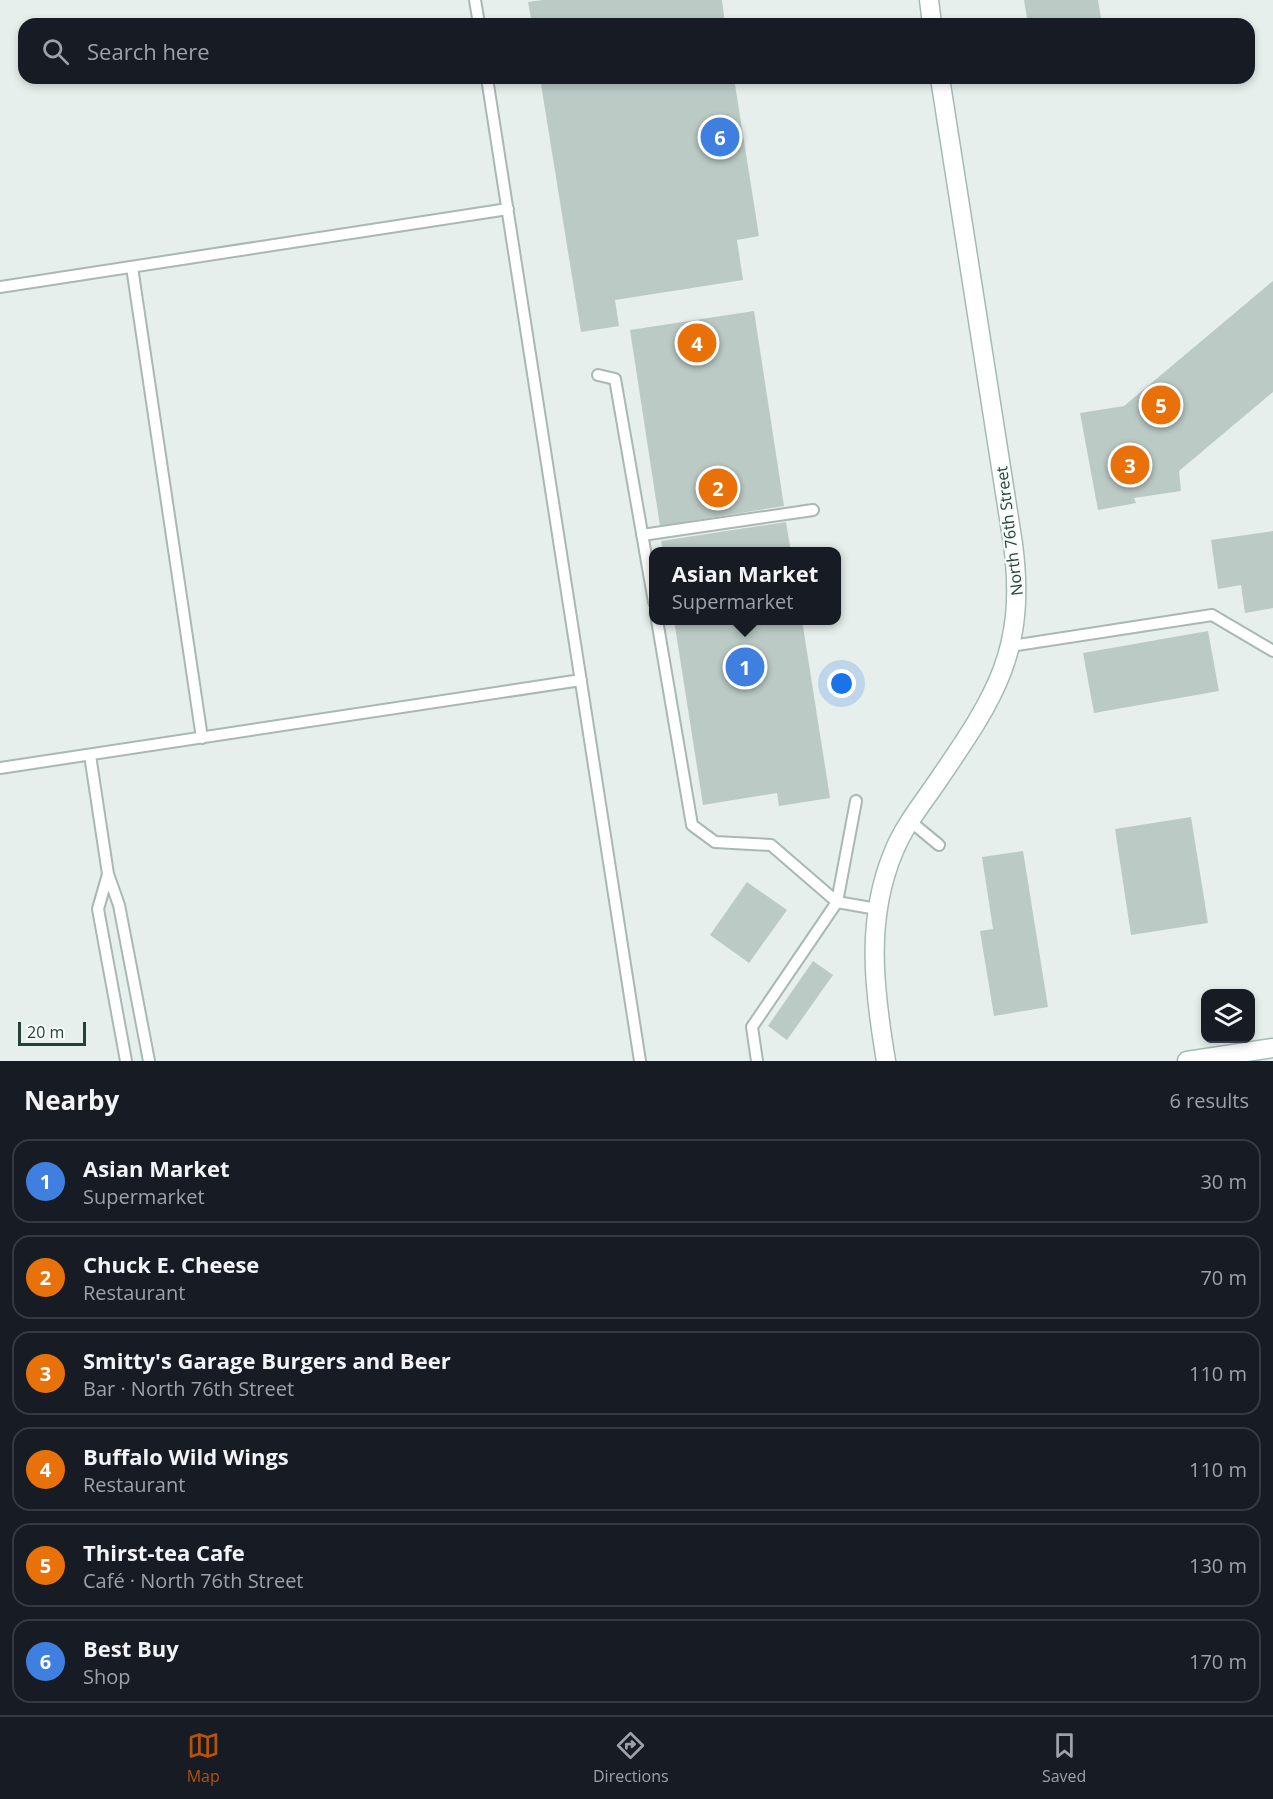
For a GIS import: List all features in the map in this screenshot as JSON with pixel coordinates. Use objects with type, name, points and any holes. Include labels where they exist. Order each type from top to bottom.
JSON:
[{"type":"street","points":[[928,0],[931,18]]},
{"type":"street","name":"North 76th Street","points":[[886,1061],[875,984],[877,909],[894,851],[910,821],[981,718],[1001,678],[1011,646],[1017,602],[1016,565],[941,84]]},
{"type":"street","points":[[1187,1061],[1273,1048]]},
{"type":"lane","points":[[475,0],[478,18]]},
{"type":"lane","points":[[488,84],[640,1061]]},
{"type":"lane","points":[[0,287],[508,209]]},
{"type":"lane","points":[[132,267],[202,738]]},
{"type":"lane","points":[[598,375],[615,379],[649,574]]},
{"type":"lane","points":[[642,535],[813,510]]},
{"type":"lane","points":[[1011,646],[1212,615],[1273,651]]},
{"type":"lane","points":[[658,625],[692,825],[715,842],[771,845],[837,902],[877,909]]},
{"type":"lane","points":[[0,768],[581,680]]},
{"type":"lane","points":[[90,755],[108,874],[119,905],[149,1061]]},
{"type":"lane","points":[[757,1061],[752,1027],[837,902],[855,801]]},
{"type":"lane","points":[[910,821],[939,845]]},
{"type":"lane","points":[[108,874],[98,909],[126,1061]]},
{"type":"building","points":[[543,0],[722,0],[724,18],[531,18],[528,2]]},
{"type":"building","points":[[1024,0],[1098,0],[1101,18],[1027,18]]},
{"type":"building","points":[[541,84],[735,84],[759,236],[737,240],[743,280],[615,300],[619,326],[581,332]]},
{"type":"building","points":[[1273,281],[1273,392],[1179,471],[1181,491],[1134,498],[1136,503],[1098,510],[1080,413],[1124,406]]},
{"type":"building","points":[[754,311],[784,506],[660,526],[630,330]]},
{"type":"building","points":[[786,522],[790,547],[662,547],[661,541]]},
{"type":"building","points":[[1273,531],[1273,608],[1245,613],[1241,585],[1218,589],[1211,540]]},
{"type":"building","points":[[675,625],[803,625],[830,798],[779,806],[777,793],[703,805]]},
{"type":"building","points":[[1208,631],[1219,691],[1094,713],[1083,653]]},
{"type":"building","points":[[1191,817],[1208,923],[1131,935],[1115,829]]},
{"type":"building","points":[[1023,851],[1048,1007],[994,1016],[980,931],[993,929],[982,857]]},
{"type":"building","points":[[747,882],[787,910],[749,963],[710,935]]},
{"type":"building","points":[[813,961],[833,975],[787,1040],[768,1026]]},
{"type":"place","name":"Best Buy","points":[[720,137]]},
{"type":"place","name":"Buffalo Wild Wings","points":[[697,343]]},
{"type":"place","name":"Thirst-tea Cafe","points":[[1161,405]]},
{"type":"place","name":"Smitty's Garage Burgers and Beer","points":[[1130,465]]},
{"type":"place","name":"Chuck E. Cheese","points":[[718,488]]},
{"type":"place","name":"Asian Market","points":[[745,667]]}]
